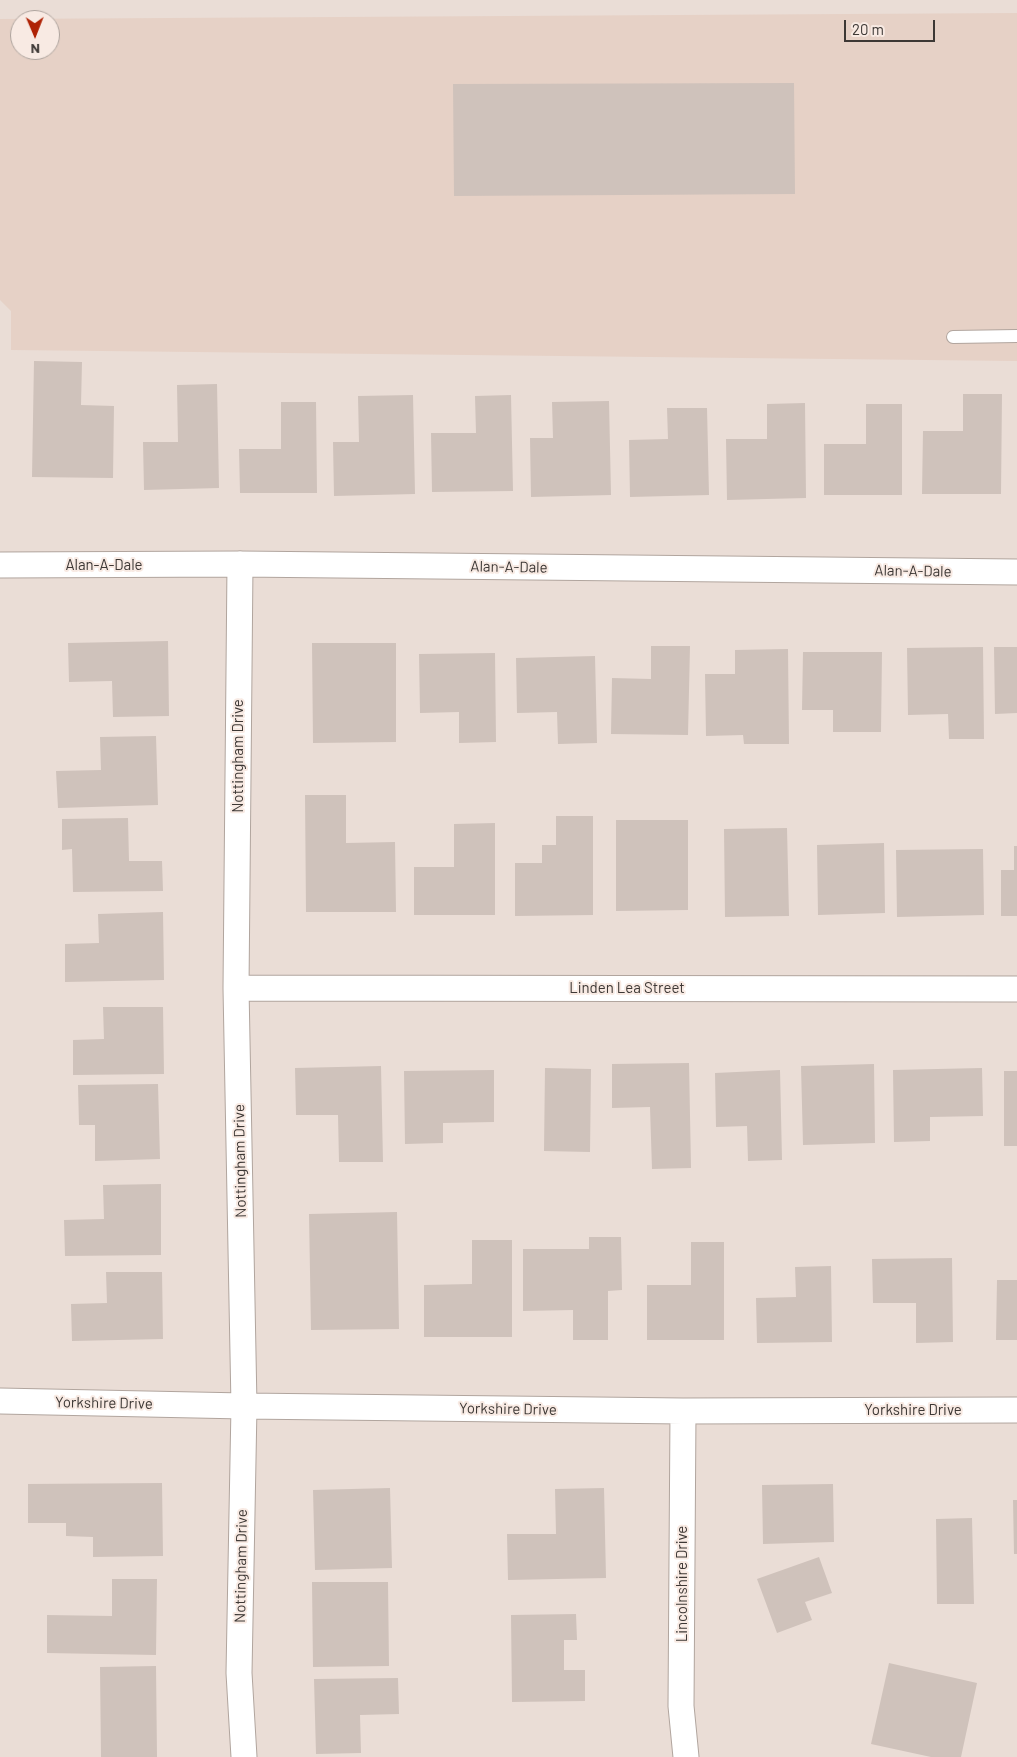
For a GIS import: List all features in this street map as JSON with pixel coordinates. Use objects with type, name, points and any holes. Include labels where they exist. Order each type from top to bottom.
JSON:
[{"type":"street","name":"Alan-A-Dale","points":[[0,565],[240,564],[1017,572]]},
{"type":"street","name":"Nottingham Drive","points":[[240,564],[236,988],[244,1406],[239,1673],[244,1757]]},
{"type":"street","name":"Linden Lea Street","points":[[236,988],[1017,989]]},
{"type":"street","name":"Yorkshire Drive","points":[[0,1401],[683,1411],[1017,1410]]},
{"type":"street","name":"Lincolnshire Drive","points":[[683,1411],[681,1706],[686,1757]]},
{"type":"lane","points":[[953,337],[1017,336]]},
{"type":"shaded area","points":[[1017,13],[1017,361],[11,350],[11,311],[0,300],[0,19],[10,19],[10,60],[60,60],[60,19]]},
{"type":"building","points":[[794,83],[795,194],[454,196],[453,84]]},
{"type":"building","points":[[34,361],[82,362],[81,405],[114,406],[113,478],[32,477]]},
{"type":"building","points":[[217,384],[219,488],[144,490],[143,442],[178,442],[177,385]]},
{"type":"building","points":[[963,394],[1002,394],[1001,494],[922,494],[923,431],[963,431]]},
{"type":"building","points":[[413,395],[415,494],[334,496],[333,442],[359,442],[358,396]]},
{"type":"building","points":[[511,395],[513,491],[432,492],[431,433],[476,433],[475,396]]},
{"type":"building","points":[[609,401],[611,495],[531,497],[530,438],[553,438],[552,402]]},
{"type":"building","points":[[281,402],[316,402],[317,493],[240,493],[239,449],[281,449]]},
{"type":"building","points":[[805,403],[806,498],[727,500],[726,439],[767,439],[767,404]]},
{"type":"building","points":[[866,404],[902,404],[902,495],[824,495],[824,444],[866,444]]},
{"type":"building","points":[[667,408],[707,408],[709,495],[630,497],[629,440],[668,439]]},
{"type":"building","points":[[168,641],[169,716],[113,717],[112,681],[69,682],[68,643]]},
{"type":"building","points":[[312,643],[396,643],[396,742],[313,743]]},
{"type":"building","points":[[651,646],[690,646],[688,735],[611,734],[612,678],[651,679]]},
{"type":"building","points":[[983,647],[984,739],[949,739],[948,714],[908,715],[907,648]]},
{"type":"building","points":[[994,647],[1017,647],[1017,713],[995,714]]},
{"type":"building","points":[[788,649],[789,744],[744,744],[743,735],[706,736],[705,674],[735,674],[735,650]]},
{"type":"building","points":[[803,652],[882,652],[881,732],[833,732],[833,710],[802,710]]},
{"type":"building","points":[[495,653],[496,742],[459,743],[459,712],[420,713],[419,654]]},
{"type":"building","points":[[595,656],[597,743],[558,744],[557,712],[517,713],[516,658]]},
{"type":"building","points":[[156,736],[158,805],[58,808],[56,771],[101,770],[100,737]]},
{"type":"building","points":[[305,795],[346,795],[346,843],[395,842],[396,912],[306,912]]},
{"type":"building","points":[[556,816],[593,816],[593,915],[515,916],[515,863],[542,863],[542,845],[556,845]]},
{"type":"building","points":[[128,818],[129,861],[162,861],[163,891],[73,892],[72,849],[62,850],[62,819]]},
{"type":"building","points":[[616,820],[688,820],[688,910],[616,911]]},
{"type":"building","points":[[495,823],[495,915],[414,915],[414,867],[454,867],[454,824]]},
{"type":"building","points":[[787,828],[789,916],[725,917],[724,829]]},
{"type":"building","points":[[884,843],[885,913],[818,915],[817,845]]},
{"type":"building","points":[[1014,846],[1017,846],[1017,916],[1001,916],[1001,870],[1014,870]]},
{"type":"building","points":[[983,849],[984,915],[897,917],[896,850]]},
{"type":"building","points":[[163,912],[164,980],[65,982],[65,944],[99,943],[98,914]]},
{"type":"building","points":[[103,1007],[163,1007],[164,1074],[73,1075],[73,1040],[104,1039]]},
{"type":"building","points":[[689,1063],[691,1168],[652,1169],[650,1107],[612,1108],[612,1064]]},
{"type":"building","points":[[874,1064],[875,1143],[803,1145],[801,1066]]},
{"type":"building","points":[[381,1066],[383,1162],[339,1162],[338,1115],[296,1115],[295,1068]]},
{"type":"building","points":[[545,1068],[591,1069],[590,1152],[544,1151]]},
{"type":"building","points":[[982,1068],[983,1116],[930,1117],[930,1141],[894,1142],[893,1070]]},
{"type":"building","points":[[494,1070],[494,1122],[443,1123],[443,1143],[405,1144],[404,1071]]},
{"type":"building","points":[[780,1070],[782,1160],[748,1161],[747,1126],[716,1127],[715,1073]]},
{"type":"building","points":[[1004,1071],[1017,1071],[1017,1146],[1004,1146]]},
{"type":"building","points":[[158,1084],[160,1159],[95,1161],[95,1125],[79,1125],[78,1085]]},
{"type":"building","points":[[161,1184],[161,1255],[65,1256],[64,1220],[104,1219],[103,1185]]},
{"type":"building","points":[[397,1212],[399,1329],[311,1330],[309,1214]]},
{"type":"building","points":[[589,1237],[621,1237],[622,1290],[608,1291],[608,1340],[573,1340],[573,1310],[523,1311],[523,1249],[589,1249]]},
{"type":"building","points":[[472,1240],[512,1240],[512,1337],[424,1337],[424,1285],[472,1284]]},
{"type":"building","points":[[691,1242],[724,1242],[724,1340],[647,1340],[647,1285],[691,1285]]},
{"type":"building","points":[[952,1258],[953,1342],[916,1343],[916,1303],[873,1303],[872,1259]]},
{"type":"building","points":[[831,1266],[832,1342],[757,1343],[756,1298],[796,1297],[795,1267]]},
{"type":"building","points":[[106,1272],[162,1272],[163,1339],[72,1341],[71,1304],[107,1303]]},
{"type":"building","points":[[997,1280],[1017,1280],[1017,1340],[996,1340]]},
{"type":"building","points":[[162,1483],[163,1556],[93,1557],[93,1537],[66,1536],[66,1523],[28,1523],[28,1484]]},
{"type":"building","points":[[833,1484],[834,1542],[763,1544],[762,1485]]},
{"type":"building","points":[[390,1488],[392,1568],[315,1570],[313,1490]]},
{"type":"building","points":[[604,1488],[606,1578],[508,1580],[507,1534],[556,1534],[555,1489]]},
{"type":"building","points":[[1013,1500],[1017,1500],[1017,1554],[1014,1554]]},
{"type":"building","points":[[972,1518],[974,1604],[937,1604],[936,1519]]},
{"type":"building","points":[[819,1557],[832,1593],[805,1602],[812,1620],[777,1633],[757,1579]]},
{"type":"building","points":[[112,1579],[157,1579],[156,1655],[47,1653],[47,1615],[112,1616]]},
{"type":"building","points":[[312,1582],[388,1582],[389,1666],[313,1667]]},
{"type":"building","points":[[576,1614],[577,1640],[564,1640],[564,1670],[585,1670],[585,1701],[512,1702],[511,1615]]},
{"type":"building","points":[[889,1663],[977,1683],[961,1757],[931,1757],[871,1744]]},
{"type":"building","points":[[156,1666],[157,1757],[101,1757],[100,1667]]},
{"type":"building","points":[[398,1678],[399,1714],[360,1715],[361,1753],[316,1754],[314,1679]]}]
